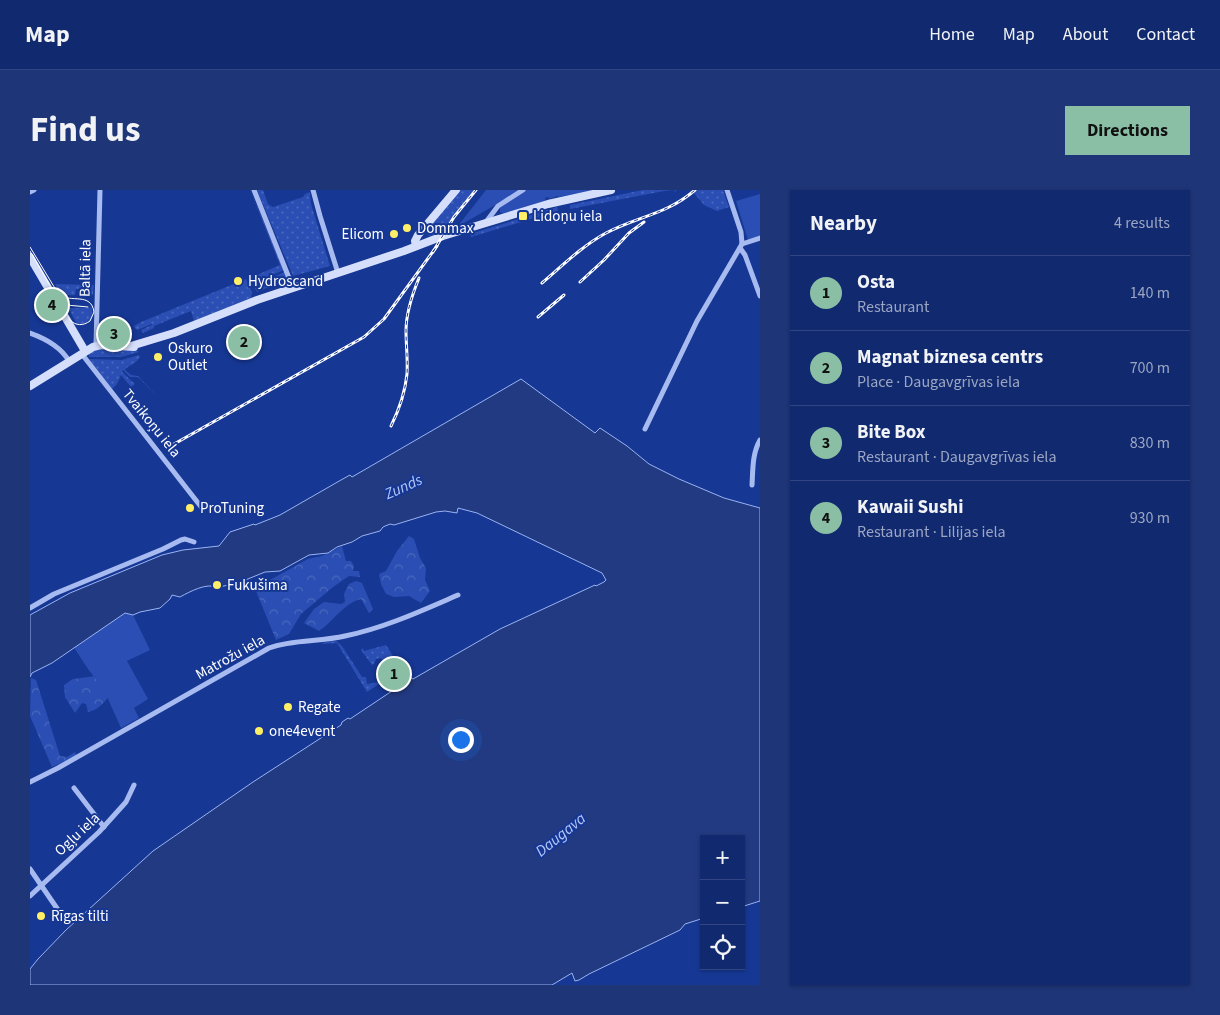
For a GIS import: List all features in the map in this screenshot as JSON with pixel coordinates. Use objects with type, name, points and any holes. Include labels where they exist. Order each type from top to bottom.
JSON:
[{"type":"main road","points":[[416,246],[418,235],[456,190]]},
{"type":"main road","points":[[30,386],[83,352],[96,346],[143,347],[242,305],[485,222],[560,201],[611,190]]},
{"type":"main road","points":[[30,258],[83,352]]},
{"type":"street","points":[[30,192],[34,190]]},
{"type":"street","name":"Baltā iela","points":[[96,346],[100,190]]},
{"type":"street","points":[[254,190],[293,288]]},
{"type":"street","points":[[314,190],[338,273]]},
{"type":"street","points":[[485,222],[498,206],[523,190]]},
{"type":"street","points":[[727,190],[741,232],[741,246],[760,296]]},
{"type":"street","points":[[645,429],[697,321],[724,273],[741,246],[760,238]]},
{"type":"street","points":[[30,329],[59,349],[69,361]]},
{"type":"street","points":[[30,333],[38,336]]},
{"type":"street","name":"Tvaikoņu iela","points":[[83,352],[202,508]]},
{"type":"street","points":[[752,484],[754,456],[760,440]]},
{"type":"street","points":[[30,608],[54,594],[163,550],[181,540],[194,542]]},
{"type":"street","name":"Matrožu iela","points":[[30,782],[269,648],[346,636],[382,627],[458,595]]},
{"type":"street","name":"Ogļu iela","points":[[30,896],[104,827],[126,802],[134,785]]},
{"type":"street","points":[[74,788],[104,827]]},
{"type":"street","points":[[30,869],[67,922]]},
{"type":"green space","points":[[250,190],[284,270],[253,283],[250,278],[280,265]]},
{"type":"green space","points":[[257,190],[263,190],[268,204],[273,207],[303,197],[310,192],[311,204],[330,266],[293,276]]},
{"type":"green space","points":[[460,190],[475,190],[453,218],[445,232],[429,236],[427,229]]},
{"type":"green space","points":[[486,190],[596,190],[549,199],[549,197],[545,198],[546,201],[504,214],[500,212],[497,204],[457,227]]},
{"type":"green space","points":[[643,190],[674,190],[570,209],[570,205]]},
{"type":"green space","points":[[697,190],[723,190],[729,207],[717,211],[704,205],[694,193]]},
{"type":"green space","points":[[760,194],[760,236],[748,240],[736,201]]},
{"type":"green space","points":[[557,207],[558,211],[471,237],[470,234],[519,219],[525,219],[525,217]]},
{"type":"green space","points":[[285,272],[288,279],[257,292],[253,285]]},
{"type":"green space","points":[[246,279],[252,292],[251,298],[194,321],[191,311],[154,326],[154,328],[143,333],[141,330],[152,324],[137,330],[134,326],[141,322]]},
{"type":"green space","points":[[55,284],[94,285],[93,295],[86,295],[86,289],[76,289],[75,295],[65,295]]},
{"type":"green space","points":[[91,306],[92,314],[90,320],[81,324],[77,324],[68,308],[90,308]]},
{"type":"green space","points":[[98,349],[136,350],[139,352],[121,357],[89,357],[89,353]]},
{"type":"green space","points":[[139,355],[138,360],[125,370],[131,375],[138,376],[159,398],[138,377],[130,377],[123,370],[122,372],[135,384],[131,387],[121,375],[117,384],[112,389],[89,359],[122,360]]},
{"type":"green space","points":[[409,536],[414,539],[420,558],[426,568],[425,580],[430,591],[421,603],[409,596],[394,597],[386,594],[379,574],[386,571],[397,551]]},
{"type":"green space","points":[[342,546],[346,561],[351,561],[354,566],[353,571],[359,571],[360,577],[349,576],[333,587],[301,614],[289,634],[276,640],[256,591],[273,590],[270,580],[308,559],[322,556]]},
{"type":"green space","points":[[356,581],[362,583],[373,609],[369,613],[361,599],[349,604],[319,631],[304,623],[314,609],[324,602],[341,604],[345,602],[344,594],[349,584]]},
{"type":"green space","points":[[125,613],[133,615],[150,650],[127,661],[148,699],[134,708],[139,718],[121,728],[104,690],[73,646]]},
{"type":"green space","points":[[336,641],[342,646],[362,677],[366,677],[367,684],[379,682],[379,684],[367,692],[337,643],[322,644]]},
{"type":"green space","points":[[386,645],[395,661],[386,666],[387,663],[380,658],[376,659],[372,665],[361,650],[363,648],[364,651]]},
{"type":"green space","points":[[96,676],[110,695],[95,710],[88,712],[86,704],[82,703],[75,713],[65,697],[64,685],[73,679]]},
{"type":"green space","points":[[31,678],[36,680],[60,756],[67,757],[75,752],[77,756],[52,767],[30,716]]},
{"type":"water","points":[[521,379],[595,433],[600,428],[649,464],[724,498],[760,508],[760,901],[745,906],[745,835],[700,835],[700,919],[685,924],[680,930],[575,981],[572,973],[552,985],[30,985],[30,969],[38,959],[66,930],[153,851],[253,782],[341,725],[342,722],[348,718],[350,719],[404,683],[408,676],[413,679],[500,629],[606,580],[602,573],[477,513],[458,508],[457,513],[436,512],[394,525],[390,524],[383,527],[380,531],[362,536],[328,553],[309,555],[280,571],[265,572],[238,583],[219,587],[218,582],[215,584],[217,587],[203,587],[180,597],[172,595],[160,608],[133,615],[125,613],[52,663],[32,673],[30,677],[30,615],[70,593],[162,555],[183,550],[219,546],[230,532],[280,515],[350,475],[352,477]]},
{"type":"tram line","points":[[30,247],[59,295],[89,302],[94,312],[90,321],[80,325],[70,320],[30,251]]},
{"type":"tram line","points":[[60,302],[66,305],[88,307]]},
{"type":"railway","points":[[433,252],[454,217],[476,190]]},
{"type":"railway","points":[[542,283],[597,238],[618,227],[663,210],[695,190]]},
{"type":"railway","points":[[580,282],[629,233],[644,222]]},
{"type":"railway","points":[[167,448],[364,337],[384,319],[437,246]]},
{"type":"railway","points":[[391,426],[405,388],[407,374],[407,318],[419,278]]},
{"type":"railway","points":[[538,317],[564,295]]},
{"type":"place","name":"Lidoņu iela","points":[[523,216]]},
{"type":"place","name":"Dommax","points":[[407,228]]},
{"type":"place","name":"Elicom","points":[[394,234]]},
{"type":"place","name":"Hydroscand","points":[[238,281]]},
{"type":"place","name":"Kawaii Sushi","points":[[52,305]]},
{"type":"place","name":"Bite Box","points":[[114,334]]},
{"type":"place","name":"Magnat biznesa centrs","points":[[244,342]]},
{"type":"place","name":"Oskuro Outlet","points":[[158,357]]},
{"type":"place","name":"ProTuning","points":[[190,508]]},
{"type":"place","name":"Fukušima","points":[[217,585]]},
{"type":"place","name":"Osta","points":[[394,674]]},
{"type":"place","name":"Regate","points":[[288,707]]},
{"type":"place","name":"one4event","points":[[259,731]]},
{"type":"place","name":"Rīgas tilti","points":[[41,916]]},
{"type":"water label","name":"Zunds","points":[[403,486]]},
{"type":"water label","name":"Daugava","points":[[560,834]]}]
